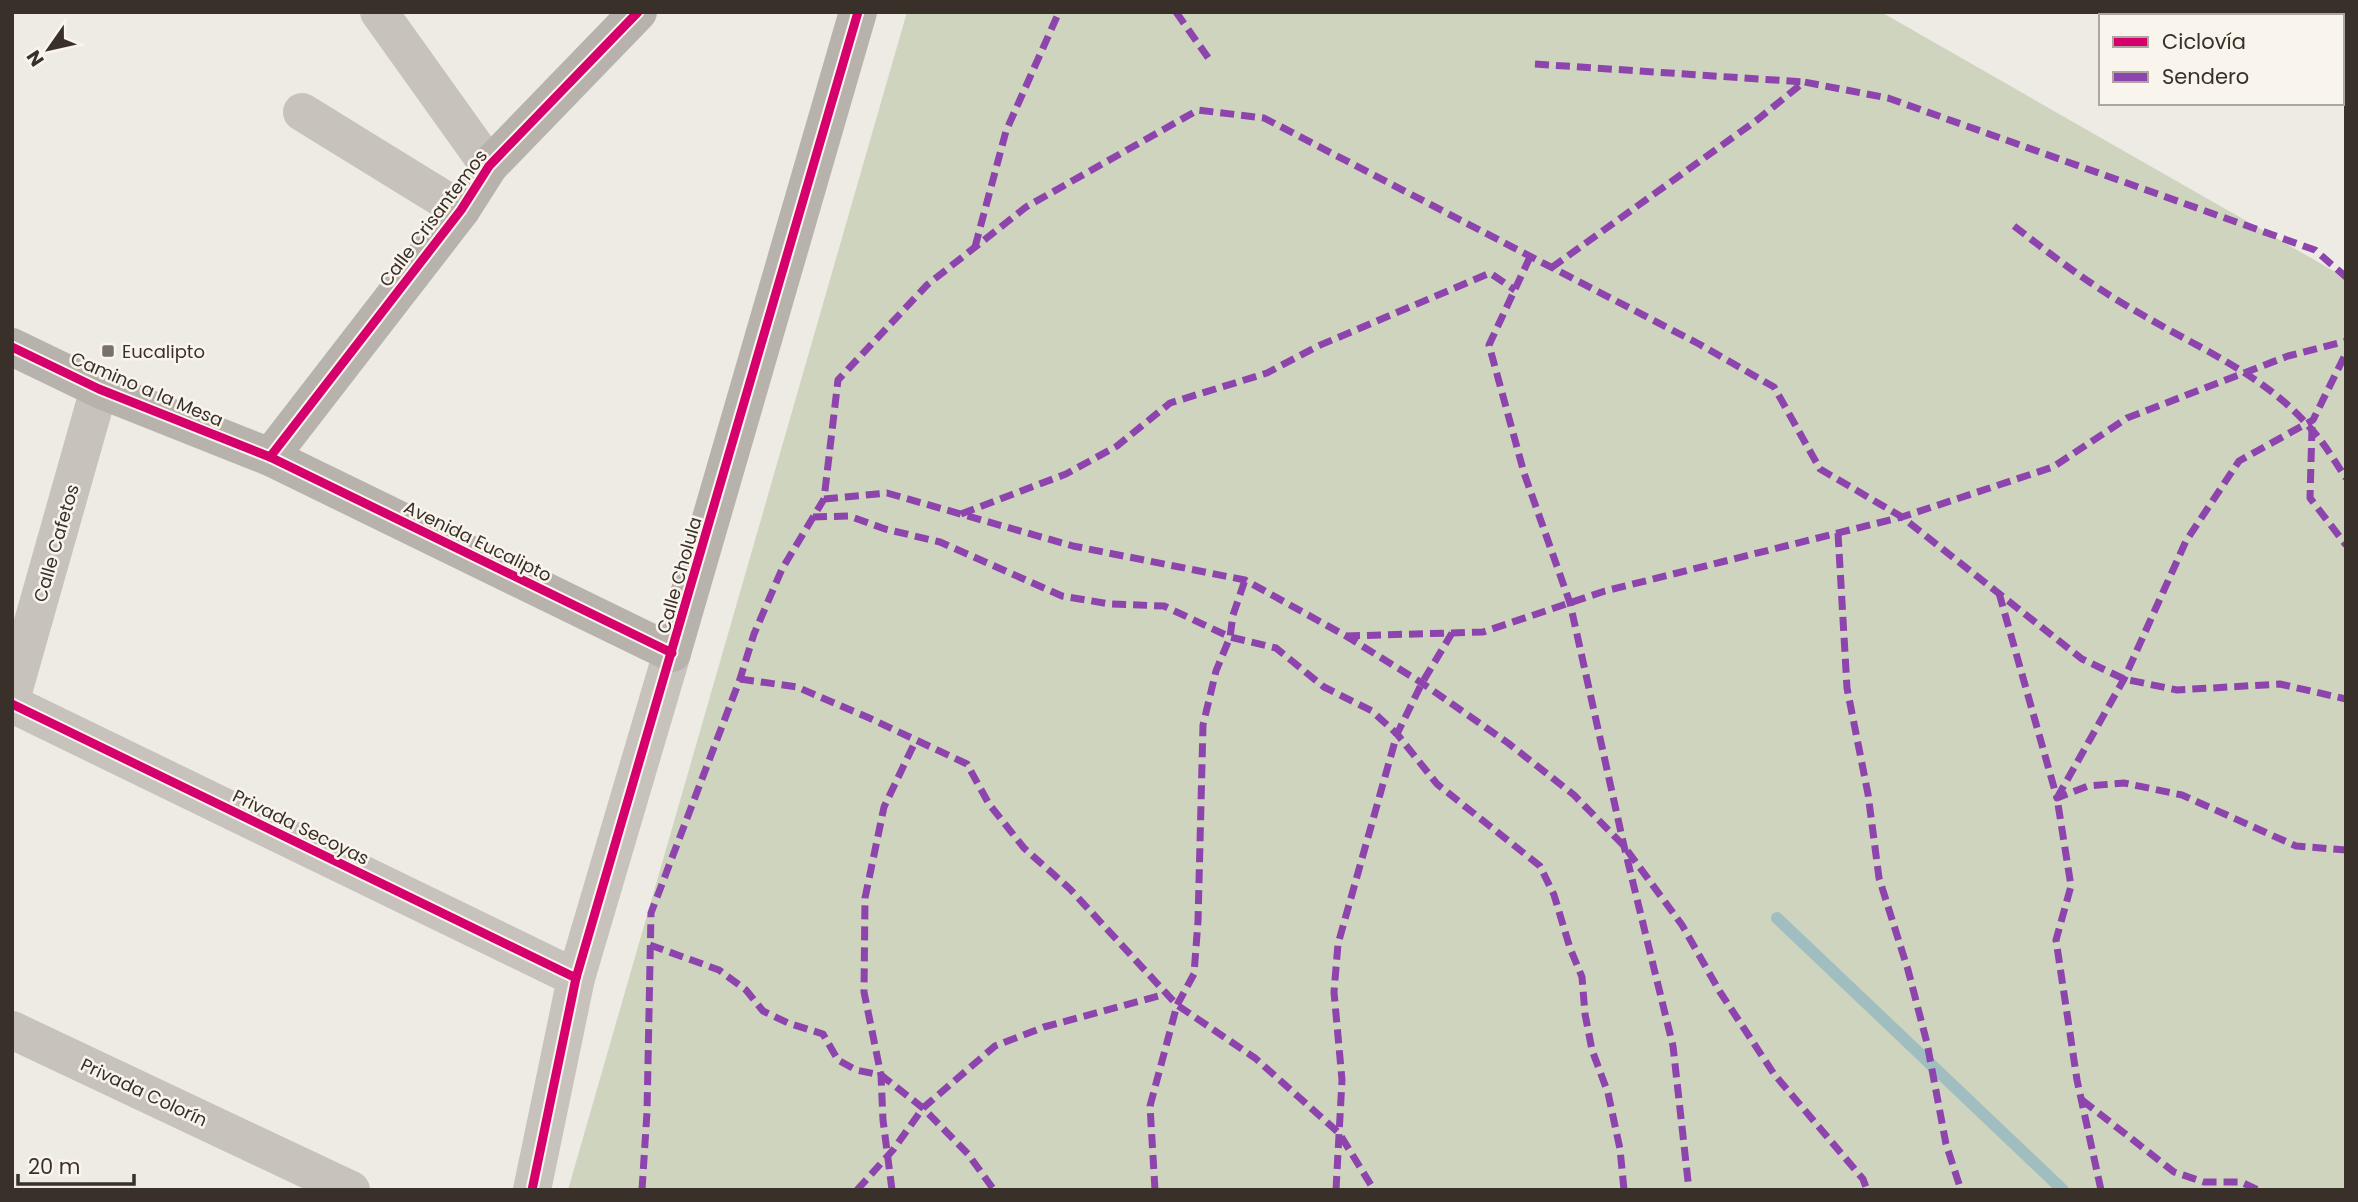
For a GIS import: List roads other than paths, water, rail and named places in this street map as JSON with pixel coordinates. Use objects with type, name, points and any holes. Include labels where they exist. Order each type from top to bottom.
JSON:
[{"type":"street","points":[[379,12],[489,166]]},
{"type":"street","name":"Calle Crisantemos","points":[[270,457],[461,210],[489,166],[638,12]]},
{"type":"street","name":"Calle Cholula","points":[[532,1190],[576,978],[859,12]]},
{"type":"street","points":[[302,112],[461,210]]},
{"type":"street","name":"Camino a la Mesa","points":[[12,347],[99,389],[270,457]]},
{"type":"street","name":"Calle Cafetos","points":[[12,696],[99,389]]},
{"type":"street","name":"Avenida Eucalipto","points":[[270,457],[672,653]]},
{"type":"street","name":"Privada Secoyas","points":[[12,704],[576,978]]},
{"type":"street","name":"Privada Colorín","points":[[12,1030],[351,1190]]},
{"type":"waterway","points":[[1777,918],[2063,1190]]},
{"type":"place","name":"Eucalipto","points":[[108,351]]}]
